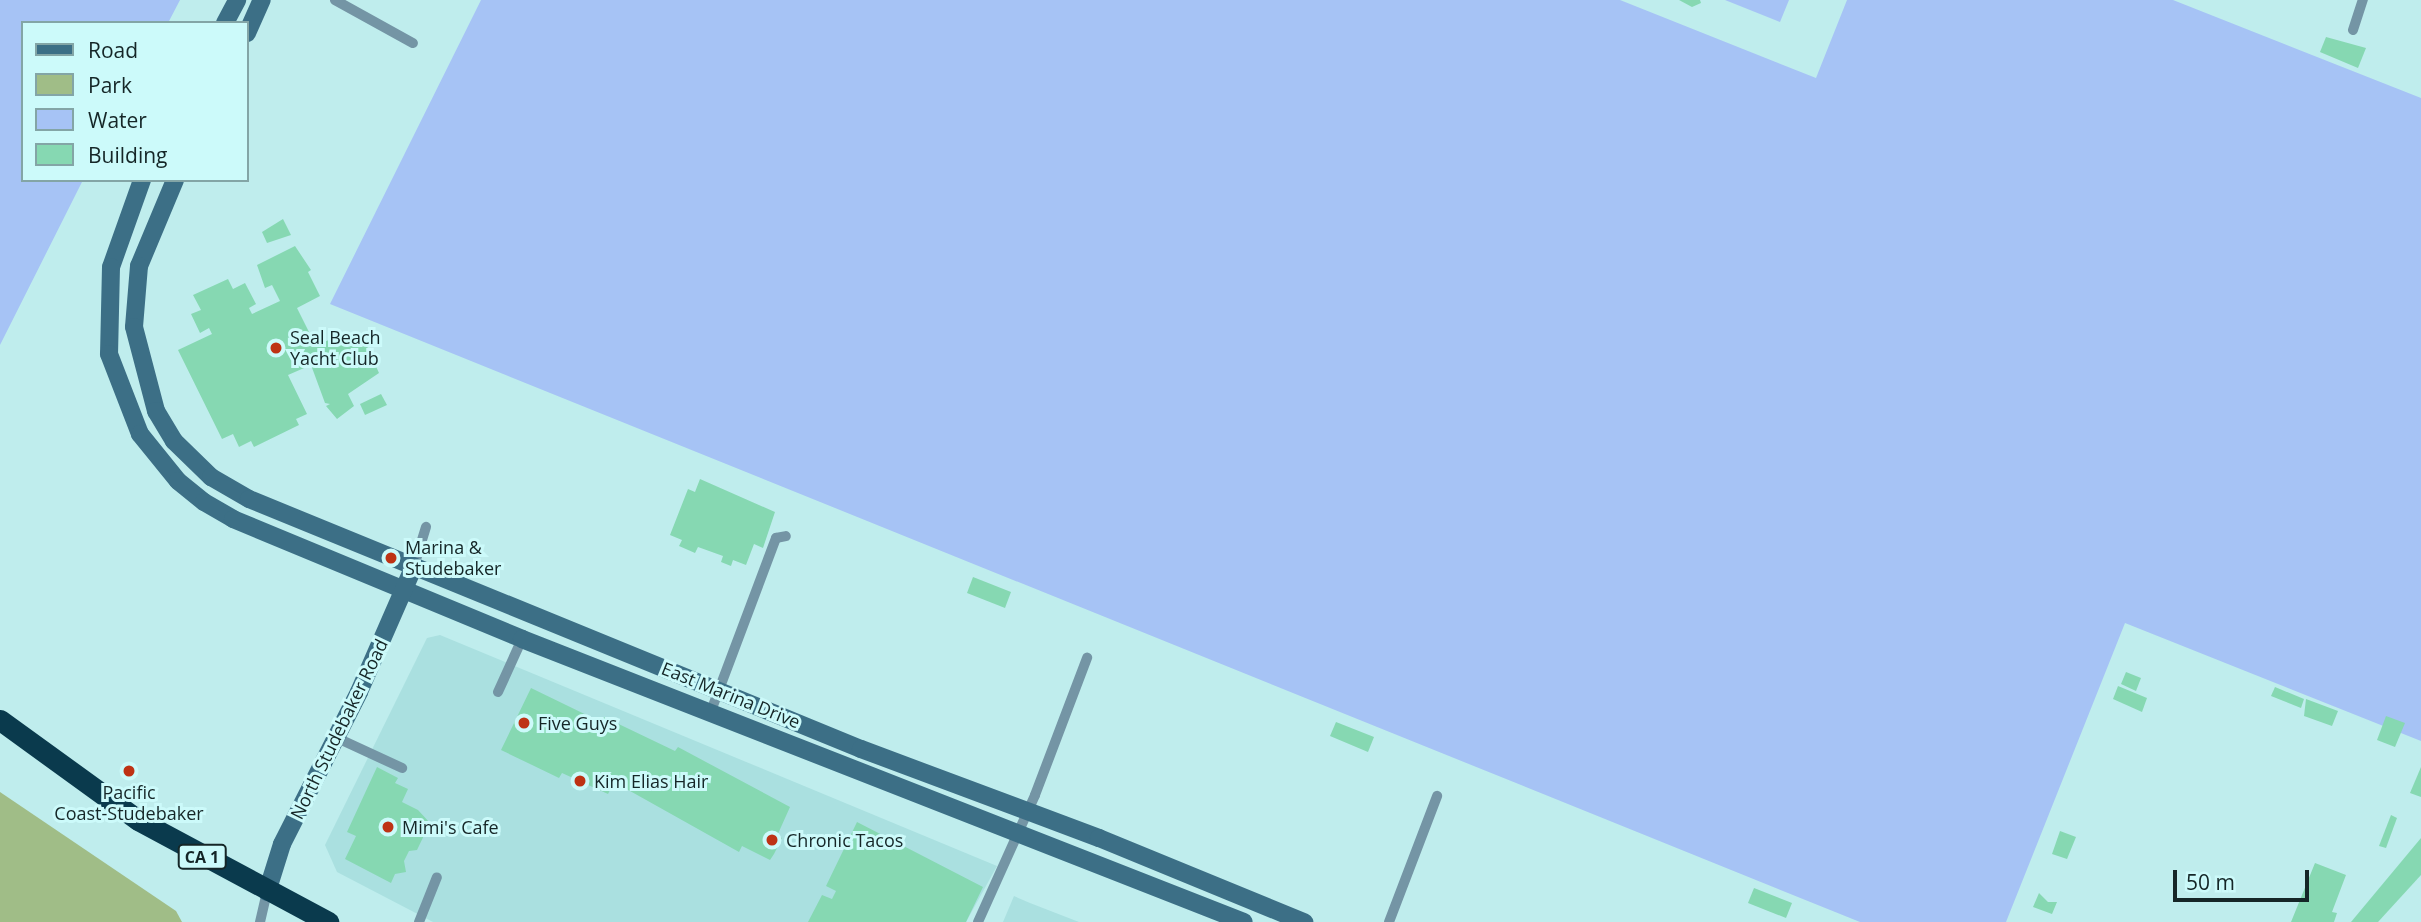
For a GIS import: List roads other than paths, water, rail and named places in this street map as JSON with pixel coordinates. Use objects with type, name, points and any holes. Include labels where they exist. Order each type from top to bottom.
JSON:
[{"type":"highway","name":"CA 1","points":[[0,720],[138,820],[267,892],[328,922]]},
{"type":"main road","points":[[226,21],[237,0]]},
{"type":"main road","points":[[248,31],[262,0]]},
{"type":"main road","name":"East Marina Drive","points":[[141,182],[111,267],[108,345],[127,410],[158,458],[204,502],[233,519],[522,639],[1244,922]]},
{"type":"main road","name":"East Marina Drive","points":[[175,182],[139,266],[134,297],[136,338],[149,394],[174,441],[211,477],[249,499],[1304,922]]},
{"type":"main road","name":"North Studebaker Road","points":[[267,892],[282,845],[414,566]]},
{"type":"lane","points":[[335,0],[413,43]]},
{"type":"lane","points":[[2353,30],[2363,0]]},
{"type":"lane","points":[[414,566],[426,527]]},
{"type":"lane","points":[[711,711],[776,538],[786,536]]},
{"type":"lane","points":[[498,692],[522,639]]},
{"type":"lane","points":[[978,922],[1028,813],[1087,658]]},
{"type":"lane","points":[[335,737],[402,768]]},
{"type":"lane","points":[[1389,922],[1437,796]]},
{"type":"lane","points":[[419,922],[437,877]]},
{"type":"lane","points":[[260,922],[267,892]]},
{"type":"water","points":[[0,0],[180,0],[169,21],[21,21],[21,182],[82,182],[0,345]]},
{"type":"water","points":[[481,0],[1620,0],[1816,78],[1847,0],[2173,0],[2421,98],[2421,741],[2125,623],[2006,922],[1860,922],[330,304]]},
{"type":"water","points":[[1725,0],[1789,0],[1780,22]]},
{"type":"place","name":"Seal Beach Yacht Club","points":[[276,348]]},
{"type":"place","name":"Marina & Studebaker","points":[[391,558]]},
{"type":"place","name":"Five Guys","points":[[524,723]]},
{"type":"place","name":"Pacific Coast-Studebaker","points":[[129,771]]},
{"type":"place","name":"Kim Elias Hair","points":[[580,781]]},
{"type":"place","name":"Mimi's Cafe","points":[[388,827]]},
{"type":"place","name":"Chronic Tacos","points":[[772,840]]}]
